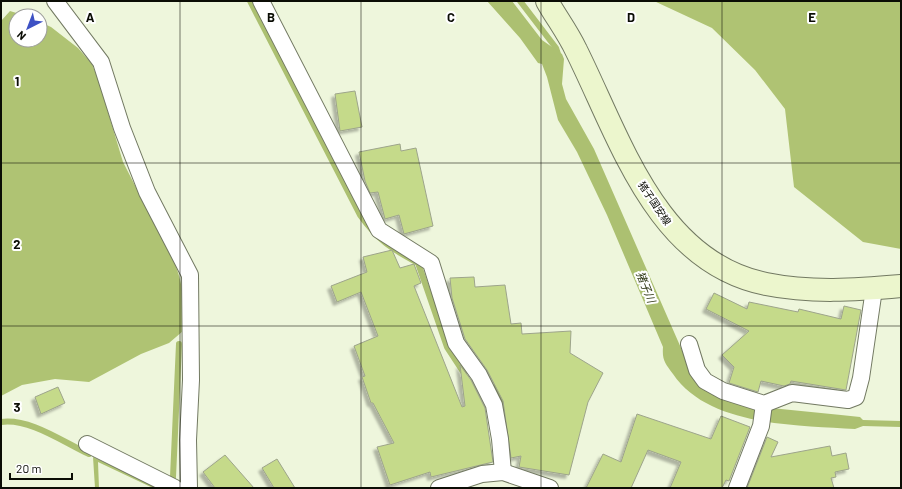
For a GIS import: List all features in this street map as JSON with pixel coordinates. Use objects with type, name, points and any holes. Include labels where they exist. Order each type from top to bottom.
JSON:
[{"type":"main road","name":"猪子国安線","points":[[547,1],[576,48],[640,182],[666,222],[692,248],[726,270],[764,284],[805,290],[874,289],[901,286]]},
{"type":"street","points":[[55,1],[101,62],[122,128],[147,192],[190,275],[191,373],[188,440],[189,488]]},
{"type":"street","points":[[261,1],[378,230],[431,263],[456,343],[479,375],[494,405],[500,439],[497,478]]},
{"type":"street","points":[[689,344],[697,370],[705,382],[723,392],[764,404],[792,393],[848,400],[856,398],[862,378],[874,289]]},
{"type":"street","points":[[737,488],[761,426],[764,404]]},
{"type":"street","points":[[87,444],[175,488]]},
{"type":"street","points":[[439,488],[482,474],[550,488]]},
{"type":"shaded area","points":[[654,1],[901,1],[901,249],[863,242],[794,187],[785,109],[755,70],[712,28]]},
{"type":"shaded area","points":[[8,13],[8,48],[48,48],[48,26],[78,48],[92,64],[123,162],[178,272],[183,296],[183,331],[169,343],[141,354],[89,382],[55,379],[22,385],[1,396],[1,21]]},
{"type":"water","name":"猪子川","points":[[487,1],[512,1],[542,40],[562,54],[564,59],[562,84],[566,99],[594,149],[688,364],[771,408],[860,417],[863,420],[901,421],[901,427],[863,426],[855,429],[782,424],[756,420],[731,414],[709,404],[689,391],[673,374],[665,361],[663,347],[607,215],[577,152],[558,120],[547,77],[542,64],[538,63],[520,38]]},
{"type":"water","points":[[93,457],[160,488],[153,488],[98,462],[99,488],[95,488]]},
{"type":"building","points":[[355,91],[362,127],[340,131],[335,94]]},
{"type":"building","points":[[400,144],[401,151],[416,148],[433,226],[404,234],[399,215],[385,219],[378,192],[370,193],[365,181],[359,152]]},
{"type":"building","points":[[392,250],[400,268],[414,264],[421,283],[414,286],[462,407],[465,406],[460,365],[471,380],[485,408],[493,462],[431,477],[430,472],[390,485],[377,447],[394,443],[373,403],[371,403],[362,377],[365,376],[354,346],[378,336],[361,292],[337,302],[331,286],[367,272],[363,257]]},
{"type":"building","points":[[474,277],[475,287],[505,285],[511,324],[521,323],[522,334],[571,331],[570,353],[603,373],[588,402],[569,475],[519,467],[521,456],[511,458],[503,401],[487,370],[465,339],[452,298],[450,278]]},
{"type":"building","points":[[714,293],[747,309],[749,302],[798,312],[799,309],[841,319],[844,306],[861,310],[846,390],[791,381],[790,384],[784,386],[761,381],[758,392],[729,383],[734,367],[722,355],[749,331],[706,309]]},
{"type":"building","points":[[58,387],[65,403],[41,414],[35,397]]},
{"type":"building","points":[[637,414],[711,439],[721,416],[750,427],[729,481],[726,480],[722,488],[670,488],[681,462],[648,450],[631,488],[586,488],[603,454],[621,462]]},
{"type":"building","points":[[767,437],[778,442],[771,457],[830,446],[832,456],[846,453],[849,469],[835,472],[836,477],[831,478],[834,488],[747,488]]},
{"type":"building","points":[[225,455],[254,488],[215,488],[203,472]]},
{"type":"building","points":[[277,459],[295,488],[274,488],[262,468]]},
{"type":"waterway","points":[[250,1],[360,215],[385,243],[418,263],[447,347],[464,373]]},
{"type":"waterway","points":[[520,1],[556,48],[559,57]]},
{"type":"waterway","points":[[173,477],[179,344]]},
{"type":"waterway","points":[[496,387],[505,412]]},
{"type":"waterway","points":[[1,422],[12,422],[35,427],[89,454]]}]
